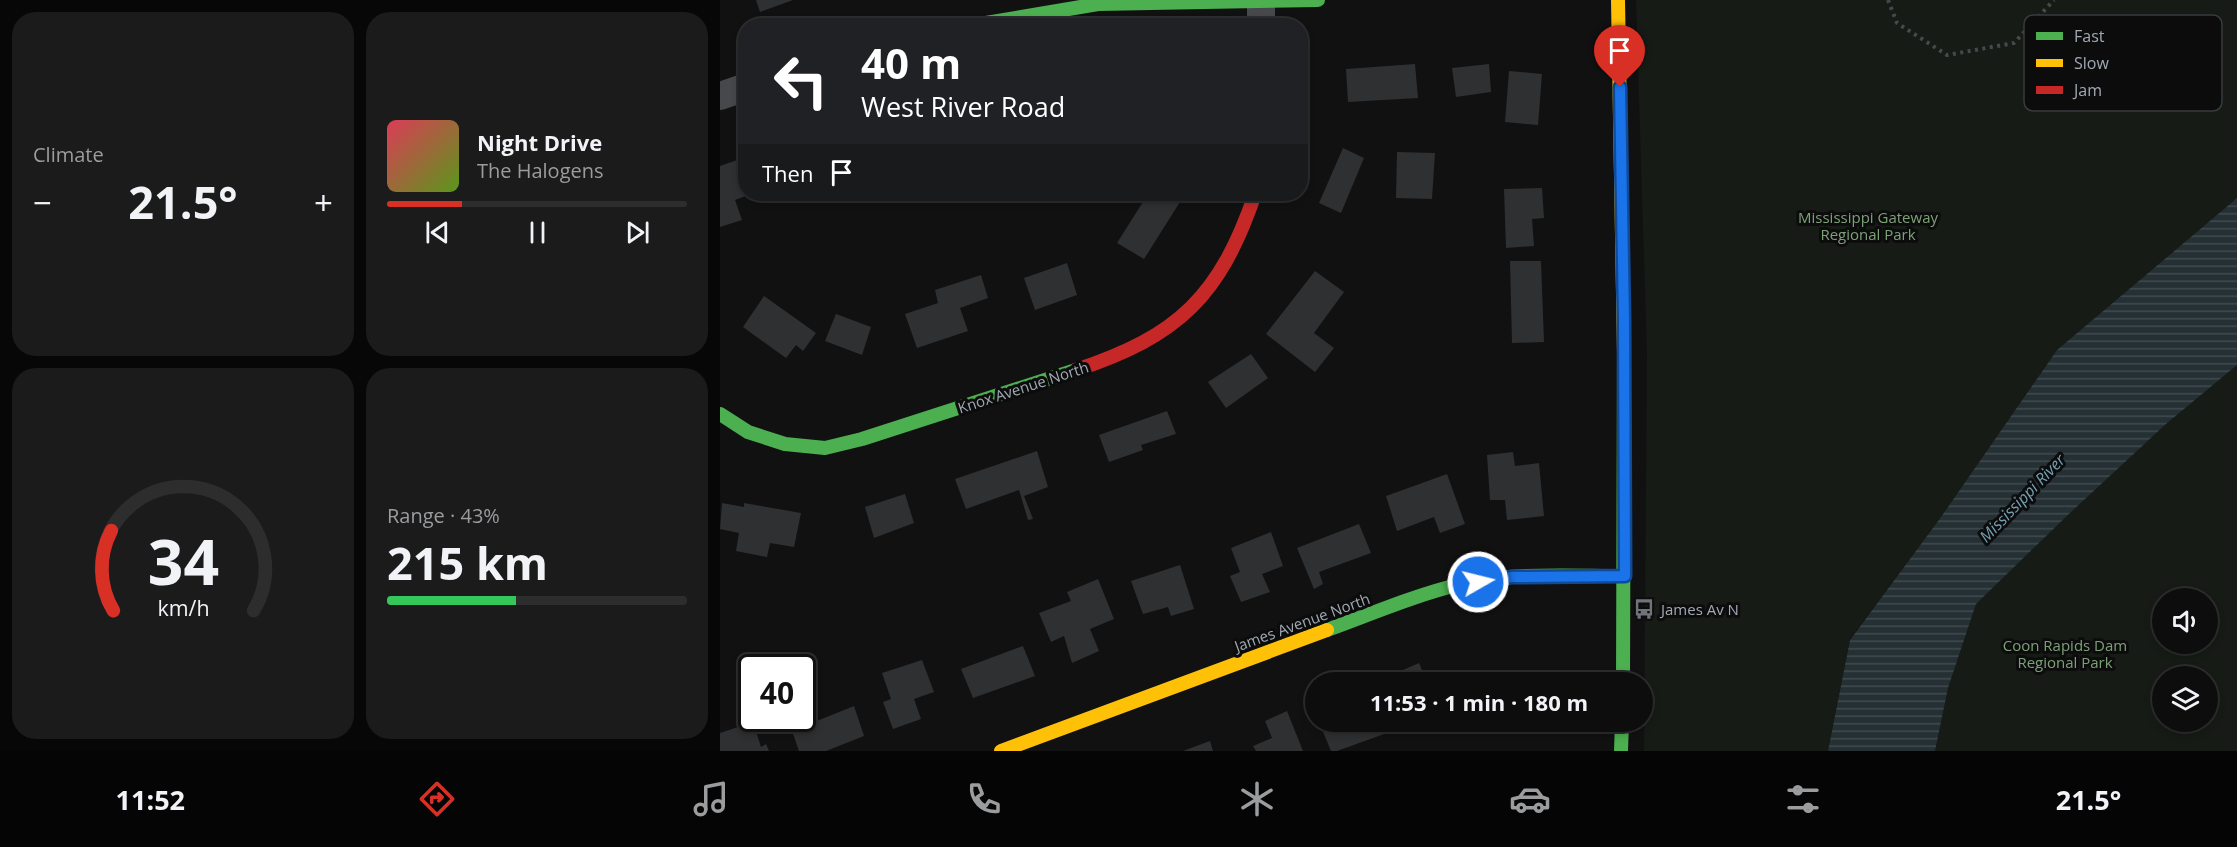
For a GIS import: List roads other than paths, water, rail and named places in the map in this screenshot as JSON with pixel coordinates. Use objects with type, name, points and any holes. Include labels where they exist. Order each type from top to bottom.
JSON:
[{"type":"street","points":[[1261,0],[1261,18]]},
{"type":"street","points":[[1015,18],[1098,4],[1318,0]]},
{"type":"street","points":[[1618,0],[1624,320],[1623,672]]},
{"type":"street","points":[[720,96],[738,90]]},
{"type":"street","name":"Knox Avenue North","points":[[720,414],[748,432],[785,444],[825,448],[862,439],[1106,359],[1143,344],[1185,315],[1218,278],[1241,234],[1253,201]]},
{"type":"street","name":"James Avenue North","points":[[1001,751],[1416,597],[1462,584],[1512,577],[1625,576]]},
{"type":"street","points":[[1621,751],[1622,732]]},
{"type":"water","name":"Mississippi River","points":[[2237,198],[2237,365],[2166,424],[1976,604],[1948,688],[1935,751],[1828,751],[1850,640],[1941,517],[2057,350]]},
{"type":"place","name":"James Av N","points":[[1644,609]]},
{"type":"park label","name":"Mississippi Gateway Regional Park","points":[[1868,226]]},
{"type":"park label","name":"Coon Rapids Dam Regional Park","points":[[2065,654]]}]
